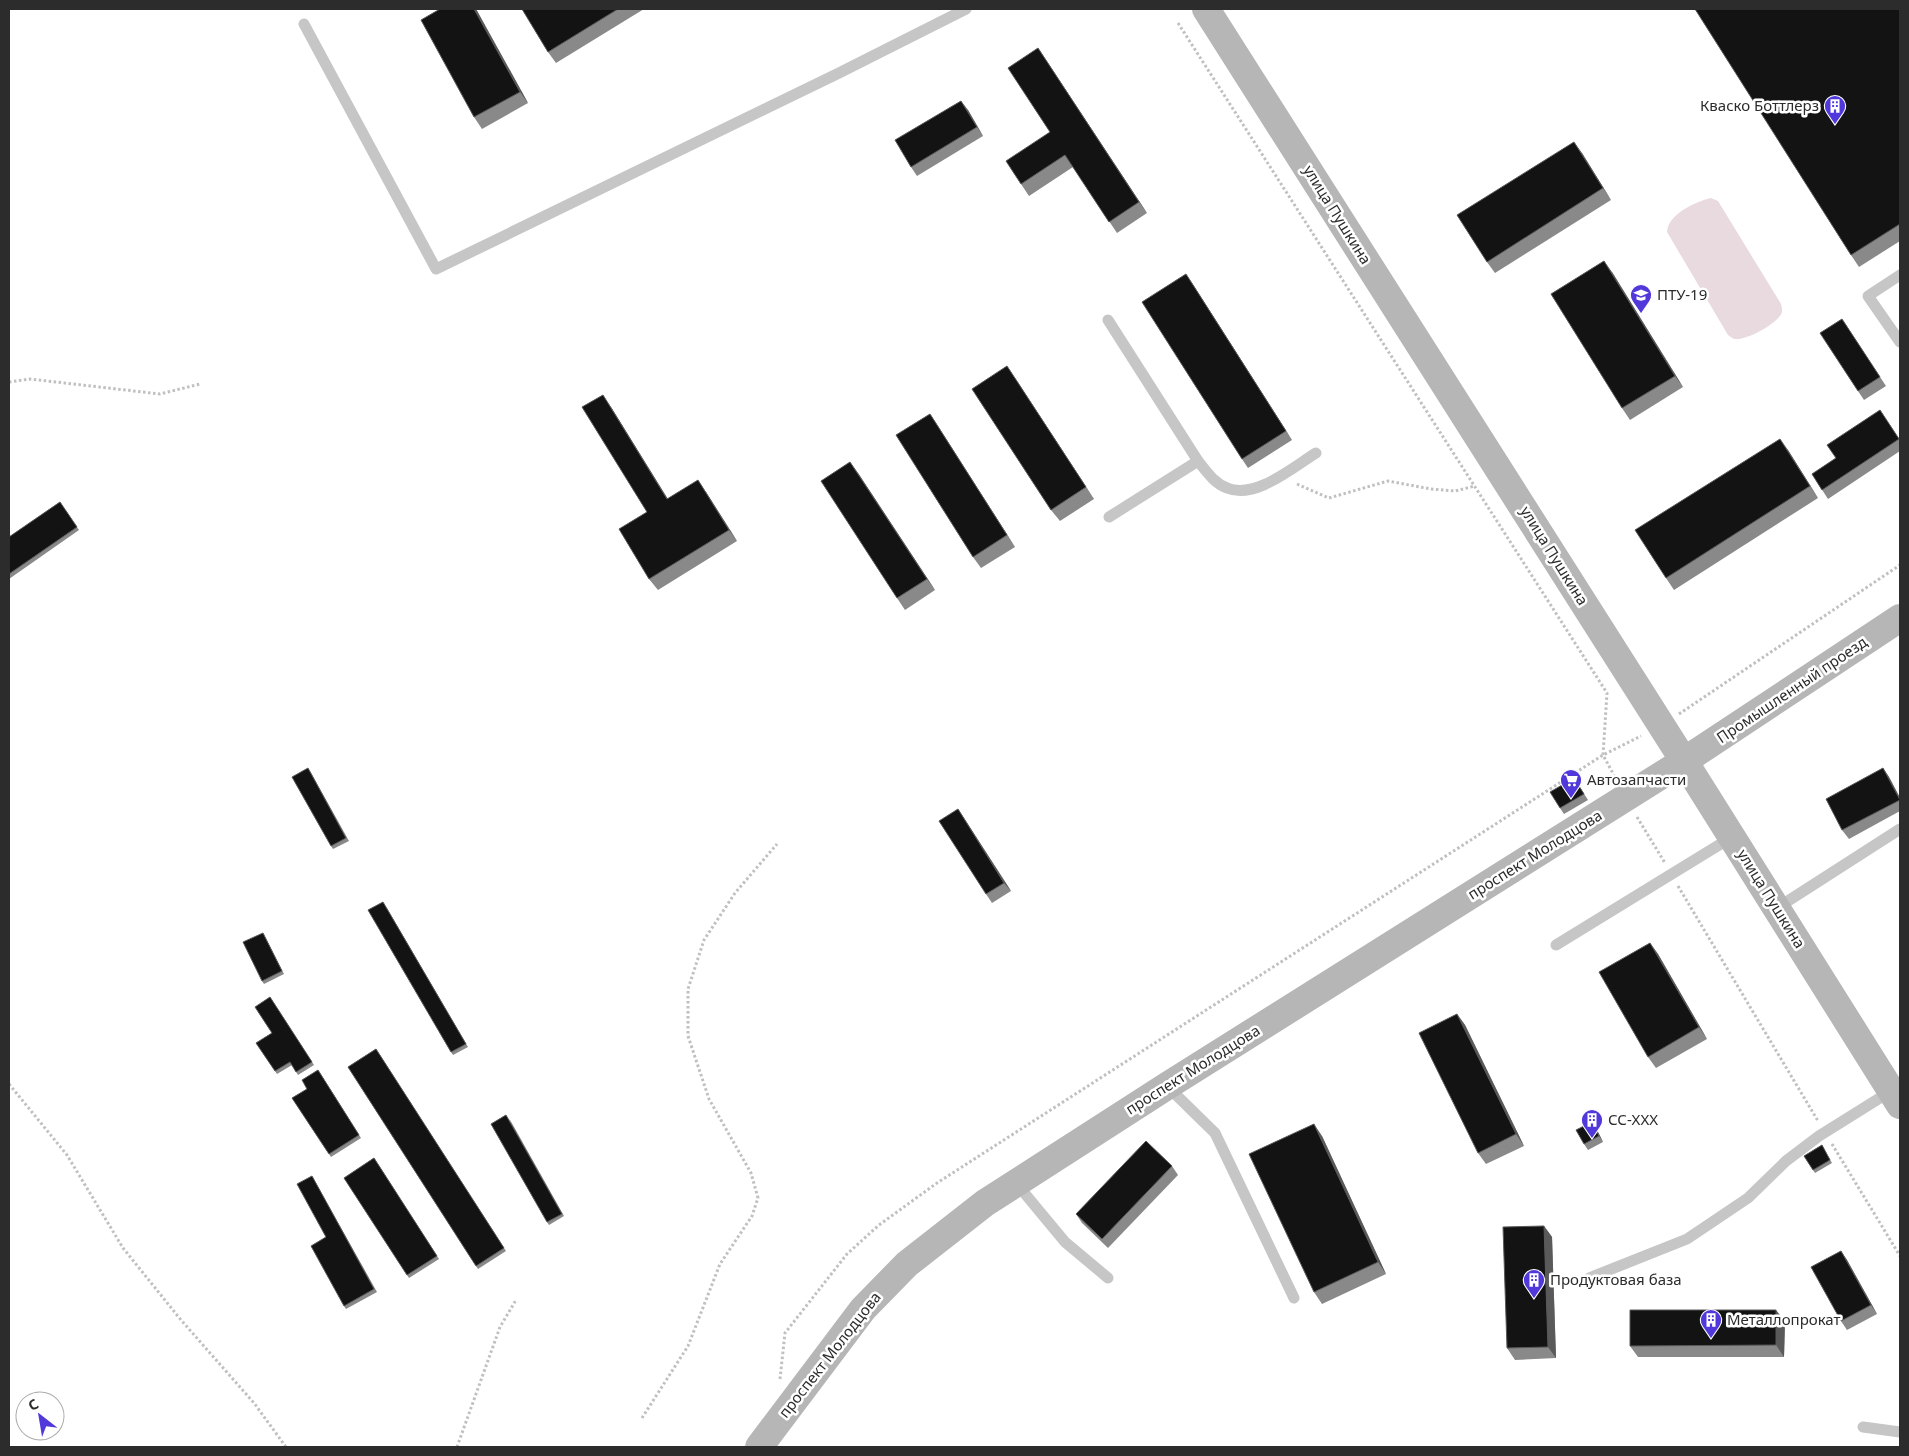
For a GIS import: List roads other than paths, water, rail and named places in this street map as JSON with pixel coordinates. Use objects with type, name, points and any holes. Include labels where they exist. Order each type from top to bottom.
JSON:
[{"type":"main road","name":"улица Пушкина","points":[[1206,9],[1896,1098]]},
{"type":"main road","name":"Промышленный проезд","points":[[1684,761],[1900,618]]},
{"type":"main road","name":"проспект Молодцова","points":[[759,1447],[842,1334],[884,1286],[932,1243],[985,1203],[1167,1086],[1684,761]]},
{"type":"lane","points":[[304,24],[436,269],[839,73],[966,9]]},
{"type":"lane","points":[[1900,275],[1868,296],[1900,342]]},
{"type":"lane","points":[[1108,320],[1198,461],[1213,479],[1228,489],[1247,490],[1266,484],[1316,453]]},
{"type":"lane","points":[[1109,517],[1198,461]]},
{"type":"lane","points":[[1776,908],[1900,829]]},
{"type":"lane","points":[[1556,945],[1732,837]]},
{"type":"lane","points":[[1167,1086],[1216,1133],[1294,1298]]},
{"type":"lane","points":[[1589,1278],[1687,1239],[1748,1198],[1786,1161],[1825,1133],[1896,1098]]},
{"type":"lane","points":[[1016,1183],[1064,1242],[1108,1278]]},
{"type":"lane","points":[[1863,1427],[1900,1432]]},
{"type":"place","name":"Кваско Боттлерз","points":[[1835,125]]},
{"type":"place","name":"ПТУ-19","points":[[1641,314]]},
{"type":"place","name":"Автозапчасти","points":[[1571,799]]},
{"type":"place","name":"СС-ХХХ","points":[[1592,1139]]},
{"type":"place","name":"Продуктовая база","points":[[1534,1299]]},
{"type":"place","name":"Металлопрокат","points":[[1711,1339]]}]
